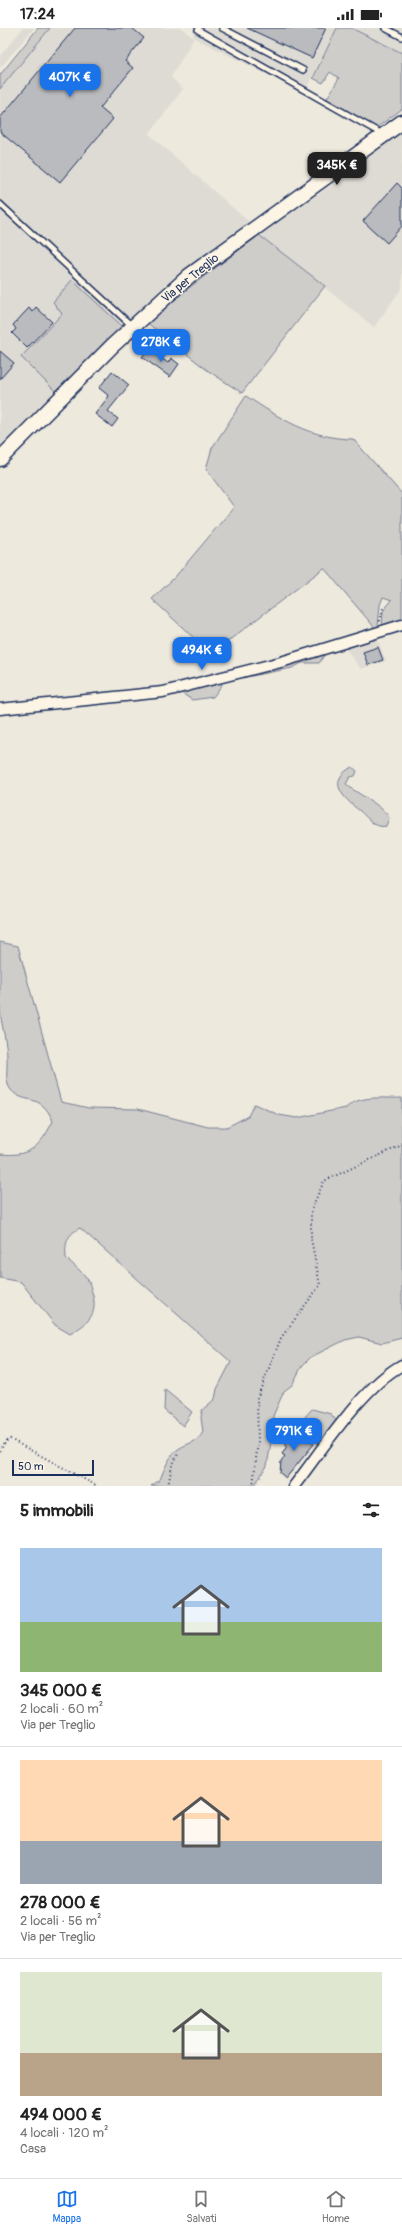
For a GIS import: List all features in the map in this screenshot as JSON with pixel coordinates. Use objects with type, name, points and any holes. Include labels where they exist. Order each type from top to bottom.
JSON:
[{"type":"main road","name":"Via per Treglio","points":[[0,459],[133,326],[189,276],[402,122]]},
{"type":"street","points":[[0,709],[163,692],[281,662],[402,625]]},
{"type":"street","points":[[294,1486],[358,1403],[381,1379],[402,1365]]},
{"type":"lane","points":[[199,28],[198,30],[384,135]]},
{"type":"lane","points":[[222,28],[304,70]]},
{"type":"lane","points":[[385,28],[402,37]]},
{"type":"lane","points":[[0,204],[133,326]]},
{"type":"path","points":[[253,1486],[258,1441],[257,1398],[281,1338],[320,1285],[311,1239],[311,1210],[324,1181],[402,1145]]},
{"type":"path","points":[[0,1451],[5,1442],[10,1439],[97,1486]]},
{"type":"path","points":[[168,1486],[172,1466],[178,1452]]},
{"type":"shaded area","points":[[23,28],[34,28],[0,68],[0,56]]},
{"type":"shaded area","points":[[38,28],[50,28],[0,89],[0,75]]},
{"type":"shaded area","points":[[50,28],[181,28],[194,38],[171,77],[183,89],[149,134],[249,222],[177,277],[117,330],[0,450],[0,89]]},
{"type":"shaded area","points":[[195,28],[337,28],[304,93],[194,38],[193,31]]},
{"type":"shaded area","points":[[337,28],[351,28],[402,53],[402,109],[376,128],[326,100],[339,78],[330,72],[323,83],[313,78]]},
{"type":"shaded area","points":[[351,28],[402,28],[402,53]]},
{"type":"shaded area","points":[[402,130],[402,288],[374,327],[259,235],[346,175]]},
{"type":"shaded area","points":[[259,235],[325,286],[242,393],[207,370],[145,321]]},
{"type":"shaded area","points":[[72,280],[122,326],[56,392],[21,357],[62,314],[53,302]]},
{"type":"shaded area","points":[[246,396],[296,426],[324,435],[353,439],[402,494],[402,621],[382,627],[383,611],[392,600],[383,597],[380,605],[378,627],[375,628],[324,568],[211,654],[152,599],[175,577],[234,507],[206,469],[212,448]]},
{"type":"shaded area","points":[[376,635],[386,661],[361,669],[343,645]]},
{"type":"shaded area","points":[[327,651],[319,663],[302,663],[292,668],[221,682],[222,685],[213,697],[192,700],[177,690]]},
{"type":"shaded area","points":[[352,767],[357,771],[355,776],[350,777],[346,784],[376,804],[386,813],[389,818],[386,826],[378,826],[372,822],[343,795],[339,784],[340,778],[344,772]]},
{"type":"shaded area","points":[[0,942],[18,946],[61,1102],[89,1108],[138,1109],[208,1127],[227,1127],[248,1116],[254,1104],[279,1115],[297,1118],[346,1108],[365,1099],[402,1098],[402,1338],[382,1343],[359,1337],[345,1340],[311,1357],[302,1366],[292,1385],[284,1391],[273,1416],[272,1436],[267,1466],[254,1486],[151,1486],[160,1480],[168,1462],[177,1450],[201,1436],[203,1432],[201,1418],[202,1410],[215,1399],[217,1389],[231,1362],[80,1228],[67,1240],[66,1258],[81,1271],[88,1280],[94,1300],[94,1307],[93,1312],[87,1322],[70,1334],[55,1325],[21,1282],[0,1278],[0,1154],[10,1155],[27,1152],[38,1144],[53,1121],[48,1112],[38,1102],[16,1095],[9,1087],[7,1075],[7,1052],[0,1009]]},
{"type":"shaded area","points":[[165,1390],[192,1412],[183,1426],[164,1410]]},
{"type":"shaded area","points":[[312,1409],[331,1414],[337,1422],[319,1444],[297,1426]]},
{"type":"building","points":[[75,28],[132,28],[144,38],[125,61],[133,68],[100,108],[113,119],[60,182],[0,132],[0,118]]},
{"type":"building","points":[[247,28],[326,28],[312,58]]},
{"type":"building","points":[[397,183],[402,188],[402,226],[387,243],[363,221]]},
{"type":"building","points":[[36,307],[52,322],[27,348],[12,333],[16,329],[13,325],[29,308],[32,312]]},
{"type":"building","points":[[148,349],[168,363],[171,358],[179,364],[170,377],[142,357]]},
{"type":"building","points":[[0,351],[14,363],[0,379]]},
{"type":"building","points":[[112,371],[129,385],[108,411],[118,419],[112,427],[95,414],[109,396],[99,388]]},
{"type":"building","points":[[378,647],[383,660],[368,665],[363,652]]},
{"type":"building","points":[[290,1428],[314,1444],[286,1478],[280,1473],[281,1461],[285,1456],[282,1454],[286,1448],[286,1435]]}]
